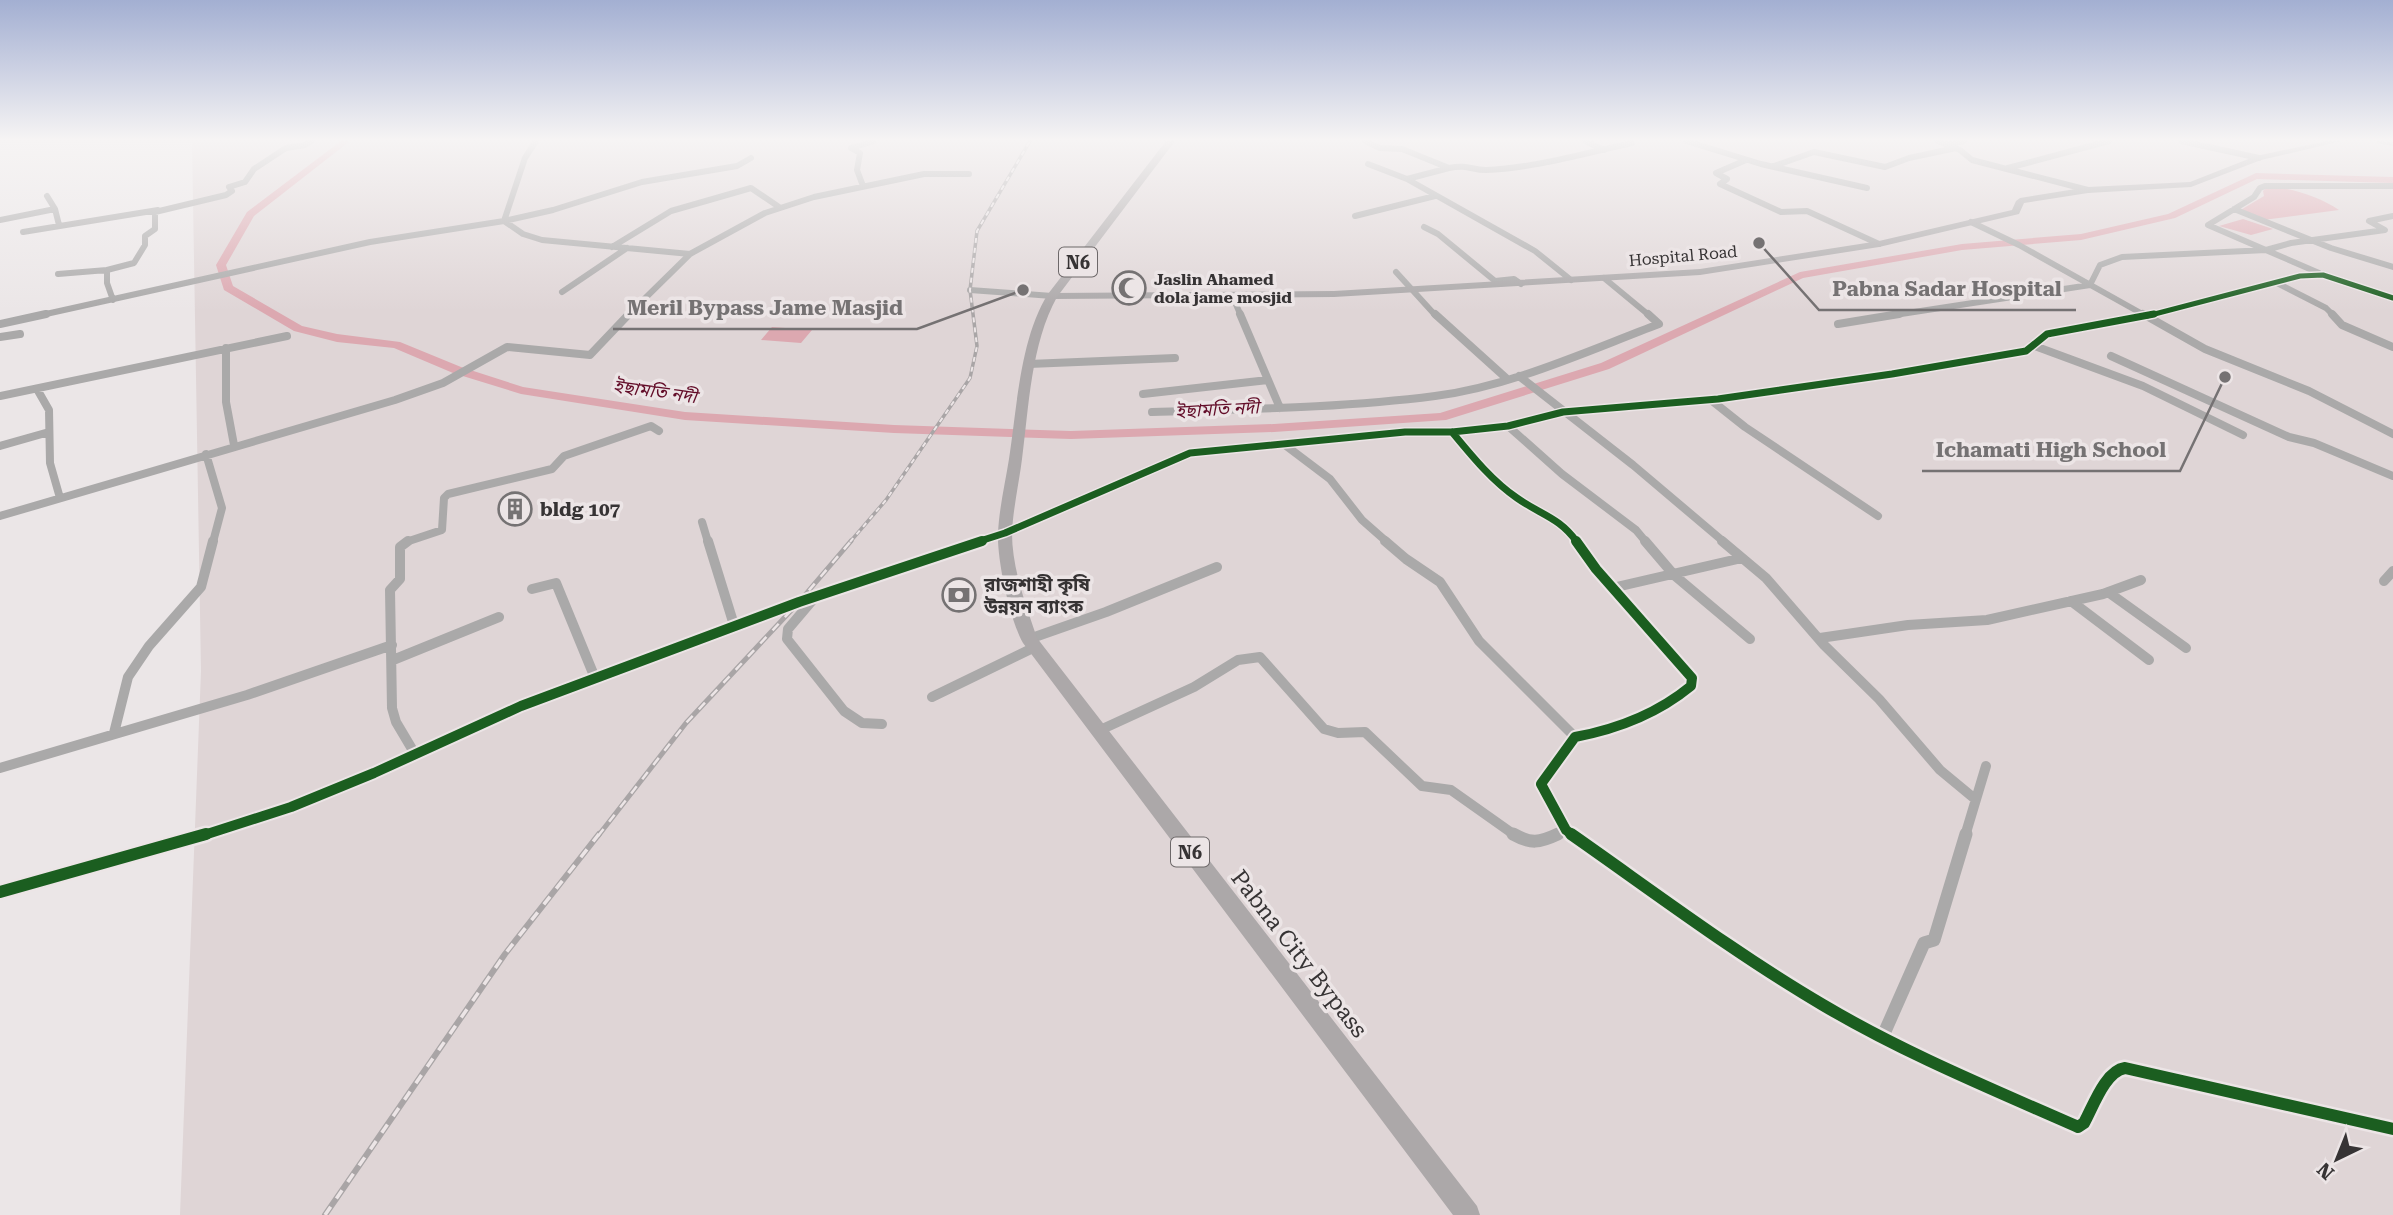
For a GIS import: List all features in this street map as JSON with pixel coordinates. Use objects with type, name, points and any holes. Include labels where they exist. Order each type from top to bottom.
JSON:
[{"type":"highway","name":"N6","points":[[1029,364],[1038,326],[1052,296],[1127,198]]},
{"type":"highway","name":"Pabna City Bypass","points":[[1029,364],[1004,533],[1006,558],[1032,643],[1468,1215]]},
{"type":"main road","name":"Hospital Road","points":[[1052,296],[1411,290],[1730,269],[1879,244],[2016,212],[2024,199],[2033,198]]},
{"type":"street","points":[[48,198],[55,209],[59,225]]},
{"type":"street","points":[[23,232],[158,210],[214,198]]},
{"type":"street","points":[[504,221],[512,198]]},
{"type":"street","points":[[0,324],[207,281],[370,242],[504,221],[592,198]]},
{"type":"street","points":[[612,247],[671,211],[717,198]]},
{"type":"street","points":[[765,198],[779,207]]},
{"type":"street","points":[[0,516],[234,445],[396,400],[453,378],[507,347],[590,355],[671,270],[690,254],[779,207],[816,198]]},
{"type":"street","points":[[1355,216],[1428,198]]},
{"type":"street","points":[[1438,198],[1535,251],[1571,280]]},
{"type":"street","points":[[1750,198],[1781,212],[1807,211],[1879,244]]},
{"type":"street","points":[[2249,198],[2208,225],[2323,275],[2393,298]]},
{"type":"street","points":[[0,220],[55,209]]},
{"type":"street","points":[[2234,209],[2312,241],[2393,267]]},
{"type":"street","points":[[58,274],[107,270],[134,263],[145,245],[145,236],[154,232],[154,215],[158,210]]},
{"type":"street","points":[[2393,216],[2369,220],[2393,233]]},
{"type":"street","points":[[504,221],[523,234],[538,239],[690,254]]},
{"type":"street","points":[[1971,222],[2019,245],[2205,349],[2309,391],[2393,435]]},
{"type":"street","points":[[1424,227],[1438,234],[1495,281],[1514,279],[1521,284]]},
{"type":"street","points":[[2090,285],[2096,267],[2101,262],[2122,257],[2266,250],[2385,230]]},
{"type":"street","points":[[562,292],[627,248]]},
{"type":"street","points":[[107,270],[107,283],[113,300]]},
{"type":"street","points":[[1396,272],[1471,350],[1506,378]]},
{"type":"street","points":[[0,892],[162,848],[291,807],[521,706],[734,625],[1004,533],[1190,453],[1405,432],[1452,432],[1508,426],[1563,412],[1711,400],[1994,357],[2026,351],[2047,334],[2148,316],[2300,276],[2323,275]]},
{"type":"street","points":[[1153,412],[1280,408],[1437,396],[1519,376],[1659,324],[1604,278]]},
{"type":"street","points":[[2277,283],[2326,309],[2342,326],[2393,347]]},
{"type":"street","points":[[1838,324],[2090,285]]},
{"type":"street","points":[[970,290],[1052,296]]},
{"type":"street","points":[[1233,295],[1280,408]]},
{"type":"street","points":[[0,337],[20,334]]},
{"type":"street","points":[[0,396],[287,336]]},
{"type":"street","points":[[2032,345],[2143,386],[2243,435]]},
{"type":"street","points":[[226,348],[226,402],[234,445]]},
{"type":"street","points":[[2111,356],[2290,437],[2314,443],[2393,476]]},
{"type":"street","points":[[1029,364],[1175,358]]},
{"type":"street","points":[[1519,376],[1633,466],[1766,578],[1940,770],[1975,799]]},
{"type":"street","points":[[1143,394],[1268,380]]},
{"type":"street","points":[[37,389],[49,410],[50,463],[60,498]]},
{"type":"street","points":[[1711,400],[1753,433],[1878,516]]},
{"type":"street","points":[[415,754],[392,708],[390,590],[400,579],[400,547],[410,540],[442,530],[445,496],[552,469],[564,456],[651,426],[659,431]]},
{"type":"street","points":[[1508,426],[1562,474],[1636,530],[1674,575],[1750,639]]},
{"type":"street","points":[[0,446],[49,432]]},
{"type":"street","points":[[1452,432],[1479,464],[1516,498],[1534,511],[1564,524],[1612,588],[1688,672],[1693,682],[1681,695],[1619,728],[1575,737],[1541,784],[1566,830],[1701,926],[1823,1005],[1882,1038],[2078,1127],[2084,1123],[2109,1078],[2118,1069],[2125,1068],[2393,1129]]},
{"type":"street","points":[[1285,445],[1330,479],[1362,520],[1406,559],[1440,582],[1479,641],[1575,737]]},
{"type":"street","points":[[114,733],[128,677],[149,646],[184,610],[201,587],[222,508],[206,454]]},
{"type":"street","points":[[702,522],[734,625]]},
{"type":"street","points":[[1612,588],[1742,558]]},
{"type":"street","points":[[932,697],[1032,643],[1168,584],[1217,567]]},
{"type":"street","points":[[2384,581],[2393,571]]},
{"type":"street","points":[[1820,638],[1908,625],[1987,620],[2108,592],[2141,580]]},
{"type":"street","points":[[532,589],[556,583],[595,678]]},
{"type":"street","points":[[2108,592],[2186,648]]},
{"type":"street","points":[[816,596],[788,629],[787,639],[844,711],[862,723],[882,724]]},
{"type":"street","points":[[2071,601],[2149,660]]},
{"type":"street","points":[[393,660],[499,617]]},
{"type":"street","points":[[0,768],[247,695],[392,645]]},
{"type":"street","points":[[1098,731],[1194,687],[1238,660],[1260,657],[1325,729],[1338,733],[1366,732],[1425,788],[1451,790],[1509,832],[1533,843],[1566,830]]},
{"type":"street","points":[[1882,1038],[1924,943],[1934,940],[1986,766]]},
{"type":"shaded area","points":[[193,198],[2393,198],[2393,1215],[180,1215],[201,671]]},
{"type":"shaded area","points":[[2261,198],[2314,198],[2339,210],[2263,220],[2239,211]]},
{"type":"shaded area","points":[[2243,219],[2273,229],[2251,235],[2219,226]]},
{"type":"shaded area","points":[[772,327],[812,330],[801,343],[761,340]]},
{"type":"waterway","name":"ইছামতি নদী","points":[[271,198],[250,214],[221,265],[228,288],[298,329],[337,338],[396,345],[457,370],[521,390],[685,416],[894,429],[1071,435],[1274,428],[1441,417],[1605,366],[1800,275],[1962,247],[2081,237],[2171,216],[2210,198]]},
{"type":"railway","points":[[850,542],[886,500],[970,378],[977,346],[970,290],[977,231],[997,198]]},
{"type":"railway","points":[[598,836],[686,723],[799,602],[851,541]]},
{"type":"railway","points":[[325,1215],[505,954],[599,834]]},
{"type":"cycle path","points":[[0,892],[162,848],[291,807],[374,773],[521,706],[799,602],[1005,533],[1190,453],[1405,432],[1452,432],[1508,426],[1563,412],[1718,399],[1892,374],[2026,351],[2047,334],[2148,316],[2300,276],[2323,275],[2393,298]]},
{"type":"cycle path","points":[[1452,432],[1479,464],[1516,498],[1566,526],[1596,569],[1692,678],[1691,686],[1651,713],[1621,726],[1575,737],[1541,784],[1566,830],[1690,918],[1823,1005],[1933,1063],[2078,1127],[2084,1123],[2109,1078],[2118,1069],[2125,1068],[2393,1129]]},
{"type":"place","name":"Pabna Sadar Hospital","points":[[1759,243]]},
{"type":"place","name":"Jaslin Ahamed dola jame mosjid","points":[[1129,288]]},
{"type":"place","name":"Meril Bypass Jame Masjid","points":[[1023,290]]},
{"type":"place","name":"Ichamati High School","points":[[2225,377]]},
{"type":"place","name":"bldg 107","points":[[515,509]]},
{"type":"place","name":"রাজশাহী কৃষি উন্নয়ন ব্যাংক","points":[[959,595]]}]
